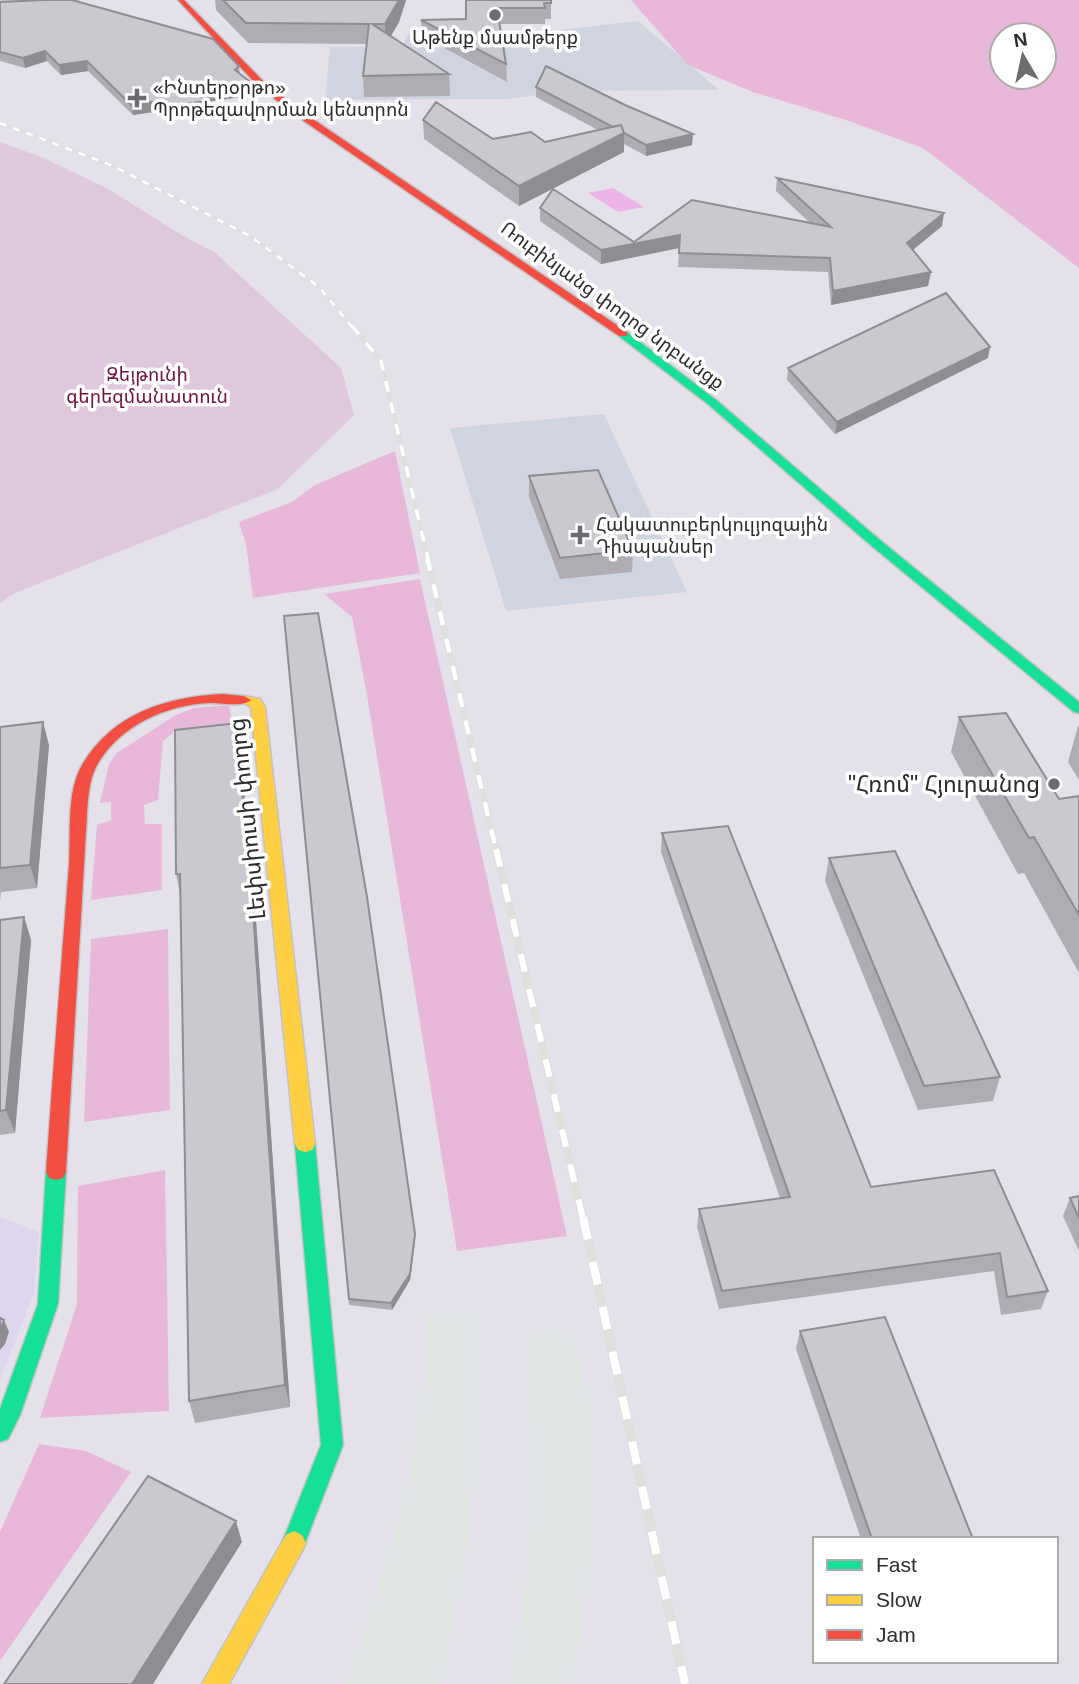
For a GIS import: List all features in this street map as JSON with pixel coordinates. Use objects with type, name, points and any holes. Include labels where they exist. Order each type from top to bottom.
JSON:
[{"type":"street","points":[[0,4],[75,0]]},
{"type":"street","name":"Ռուբինյանց փողոց նրբանցք","points":[[181,0],[259,82],[288,106],[614,327],[712,402],[877,544],[1079,709]]},
{"type":"street","name":"Լեփսիուսի փողոց","points":[[0,1431],[9,1415],[48,1304],[70,944],[84,777],[93,757],[120,728],[151,713],[205,699],[229,697],[255,702],[258,707],[317,1254],[332,1445],[291,1550],[215,1684]]},
{"type":"shaded area","points":[[631,0],[1079,0],[1079,268],[923,148],[843,119],[753,92],[688,65]]},
{"type":"shaded area","points":[[638,21],[719,90],[568,91],[507,99],[325,100],[330,47],[402,47],[408,34],[533,33]]},
{"type":"shaded area","points":[[613,188],[644,207],[618,212],[588,193]]},
{"type":"shaded area","points":[[604,414],[687,592],[506,611],[450,428]]},
{"type":"shaded area","points":[[395,451],[420,573],[253,598],[246,544],[239,522],[292,502],[315,485]]},
{"type":"shaded area","points":[[420,579],[567,1236],[457,1251],[352,617],[324,594]]},
{"type":"shaded area","points":[[229,705],[232,725],[175,731],[163,741],[158,800],[144,805],[145,824],[162,824],[162,890],[91,900],[97,825],[111,820],[111,802],[100,803],[109,764],[117,753],[174,716],[194,708]]},
{"type":"shaded area","points":[[168,929],[170,1110],[84,1122],[91,939]]},
{"type":"shaded area","points":[[165,1170],[169,1411],[40,1418],[77,1304],[78,1186]]},
{"type":"shaded area","points":[[0,1217],[39,1232],[34,1293],[0,1380]]},
{"type":"shaded area","points":[[478,1311],[479,1462],[468,1551],[445,1674],[441,1684],[345,1684],[400,1512],[421,1396],[426,1315]]},
{"type":"shaded area","points":[[568,1326],[580,1351],[593,1409],[595,1540],[582,1637],[571,1684],[508,1684],[526,1570],[529,1524],[526,1332]]},
{"type":"shaded area","points":[[39,1444],[86,1451],[131,1472],[0,1661],[0,1532]]},
{"type":"green space","name":"Զեյթունի գերեզմանատուն","points":[[0,142],[44,158],[110,190],[214,252],[341,368],[354,415],[278,489],[17,592],[0,603]]},
{"type":"building","points":[[72,0],[213,39],[239,66],[235,70],[254,85],[197,93],[206,101],[171,106],[165,100],[131,105],[87,61],[59,65],[45,51],[23,58],[0,52],[0,2]]},
{"type":"building","points":[[223,0],[399,0],[385,24],[372,24],[449,74],[363,76],[369,24],[246,23]]},
{"type":"building","points":[[466,0],[551,0],[551,3],[544,3],[545,8],[497,8],[506,64],[421,20],[466,19]]},
{"type":"building","points":[[546,66],[625,105],[693,134],[646,145],[624,133],[621,125],[613,127],[536,87]]},
{"type":"building","points":[[436,102],[493,139],[531,132],[545,142],[621,125],[624,133],[519,186],[423,120]]},
{"type":"building","points":[[777,178],[944,213],[907,243],[931,272],[833,291],[830,258],[679,253],[680,235],[601,250],[540,208],[553,189],[634,242],[692,200],[831,227]]},
{"type":"building","points":[[946,293],[990,347],[837,422],[788,368]]},
{"type":"building","name":"Հակատուբերկուլյոզային Դիսպանսեր","points":[[598,470],[633,550],[560,558],[529,476]]},
{"type":"building","points":[[318,613],[367,897],[415,1234],[410,1274],[391,1303],[349,1299],[284,616]]},
{"type":"building","points":[[1006,713],[1059,799],[1079,796],[1079,915],[1034,837],[1029,838],[959,717]]},
{"type":"building","points":[[43,722],[30,865],[0,868],[0,727]]},
{"type":"building","points":[[238,723],[285,1385],[189,1401],[175,730]]},
{"type":"building","points":[[728,826],[871,1187],[994,1170],[1048,1291],[1007,1297],[1000,1253],[722,1291],[699,1209],[790,1197],[662,833]]},
{"type":"building","points":[[895,851],[1000,1077],[924,1086],[829,858]]},
{"type":"building","points":[[24,917],[6,1110],[0,1111],[0,920]]},
{"type":"building","points":[[1079,1196],[1079,1218],[1070,1198]]},
{"type":"building","points":[[885,1317],[972,1537],[871,1537],[800,1331]]},
{"type":"building","points":[[148,1476],[236,1521],[132,1684],[4,1684]]},
{"type":"railway","points":[[0,123],[113,166],[250,236],[319,287],[353,328]]},
{"type":"railway","points":[[352,326],[381,361],[428,559]]},
{"type":"railway","points":[[427,557],[496,850]]},
{"type":"railway","points":[[496,849],[583,1219]]},
{"type":"railway","points":[[583,1217],[685,1684]]},
{"type":"traffic: fast","points":[[0,4],[75,0]]},
{"type":"traffic: fast","points":[[623,334],[712,402],[877,544],[1079,709]]},
{"type":"traffic: fast","points":[[294,1543],[332,1445],[305,1144]]},
{"type":"traffic: fast","points":[[0,1431],[9,1415],[48,1304],[56,1172]]},
{"type":"traffic: slow","points":[[244,700],[255,702],[258,707],[305,1144]]},
{"type":"traffic: slow","points":[[215,1684],[294,1543]]},
{"type":"traffic: jam","points":[[181,0],[259,82],[298,113],[623,334]]},
{"type":"traffic: jam","points":[[56,1172],[79,814],[84,778],[100,749],[116,733],[154,710],[199,699],[244,700]]},
{"type":"place","name":"Աթենք մսամթերք","points":[[495,15]]},
{"type":"place","name":"«Ինտերօրթո» Պրոթեզավորման կենտրոն","points":[[137,98]]},
{"type":"place","name":"Հակատուբերկուլյոզային Դիսպանսեր","points":[[580,535]]},
{"type":"place","name":"\"Հռոմ\" Հյուրանոց","points":[[1054,784]]}]
